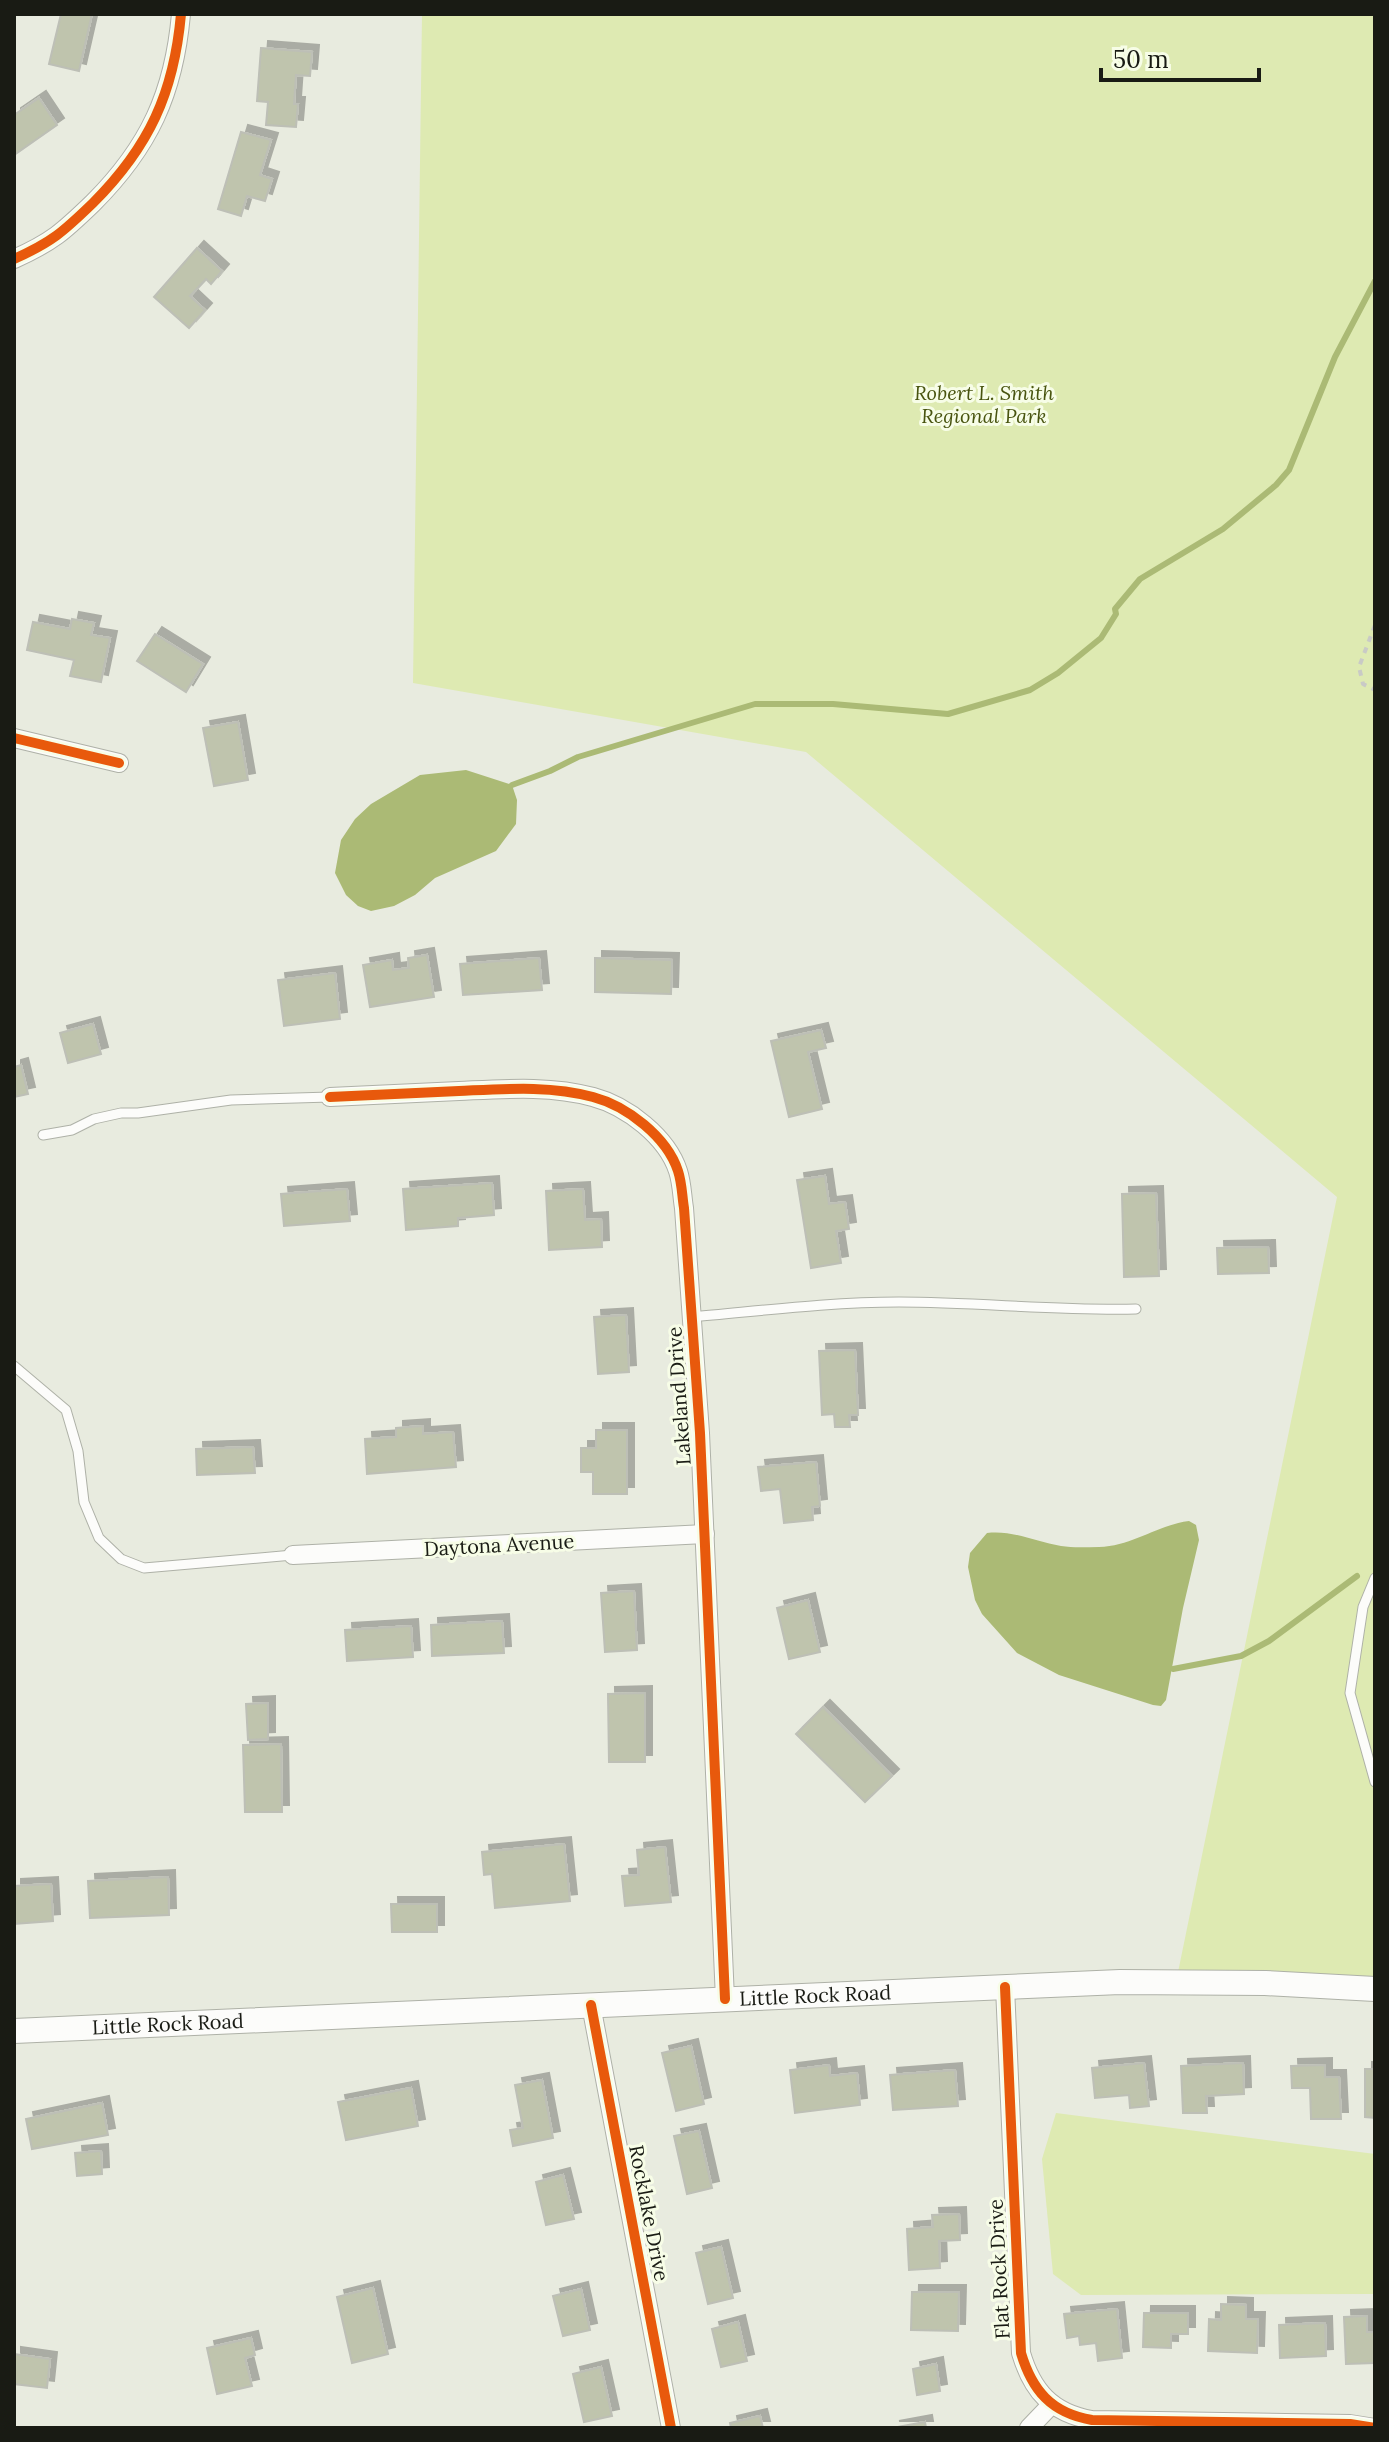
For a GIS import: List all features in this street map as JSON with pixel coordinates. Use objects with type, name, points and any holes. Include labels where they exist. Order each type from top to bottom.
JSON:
[{"type":"main road","name":"Little Rock Road","points":[[14,2031],[1005,1987],[1176,1982],[1375,1989]]},
{"type":"street","points":[[14,259],[61,235],[127,166],[146,139],[170,82],[178,49],[181,14]]},
{"type":"street","points":[[14,738],[119,763]]},
{"type":"street","name":"Lakeland Drive","points":[[330,1097],[490,1089],[555,1089],[596,1097],[621,1108],[659,1139],[678,1171],[684,1208],[705,1534],[725,1999]]},
{"type":"street","name":"Daytona Avenue","points":[[293,1555],[705,1534]]},
{"type":"street","name":"Flat Rock Drive","points":[[1005,1987],[1021,2353],[1028,2376],[1042,2396],[1080,2418],[1092,2420],[1350,2424],[1375,2428]]},
{"type":"street","name":"Rocklake Drive","points":[[591,2005],[671,2428]]},
{"type":"street","points":[[1029,2428],[1052,2404]]},
{"type":"lane","points":[[43,1135],[72,1130],[94,1119],[121,1113],[231,1100],[330,1097]]},
{"type":"lane","points":[[692,1317],[900,1302],[1072,1310],[1136,1309]]},
{"type":"lane","points":[[14,1366],[66,1410],[78,1451],[84,1502],[99,1538],[121,1559],[144,1568],[293,1555]]},
{"type":"lane","points":[[1375,1578],[1363,1607],[1350,1693],[1375,1782]]},
{"type":"path","points":[[1375,625],[1359,667],[1363,684],[1375,690]]},
{"type":"green space","name":"Robert L. Smith Regional Park","points":[[422,14],[1375,14],[1375,1989],[1176,1982],[1337,1197],[806,752],[413,683]]},
{"type":"green space","points":[[1056,2113],[1375,2154],[1375,2294],[1081,2295],[1053,2274],[1042,2159]]},
{"type":"shaded area","points":[[466,770],[512,785],[517,800],[516,824],[496,851],[435,878],[415,895],[394,906],[371,911],[358,906],[346,895],[335,873],[341,840],[355,819],[371,804],[420,775]]},
{"type":"shaded area","points":[[1189,1521],[1196,1525],[1199,1540],[1166,1700],[1161,1706],[1059,1675],[1017,1653],[982,1614],[975,1600],[968,1567],[970,1553],[987,1533],[1015,1535],[1066,1547],[1099,1547],[1123,1543]]},
{"type":"building","points":[[61,14],[92,14],[79,71],[49,64]]},
{"type":"building","points":[[261,48],[312,52],[310,76],[296,75],[296,127],[266,125],[268,102],[257,101]]},
{"type":"building","points":[[39,98],[57,125],[14,155],[14,115]]},
{"type":"building","points":[[241,132],[271,140],[260,175],[272,179],[265,201],[247,196],[241,216],[218,209]]},
{"type":"building","points":[[197,248],[222,271],[211,284],[206,279],[190,296],[205,310],[189,328],[154,297]]},
{"type":"building","points":[[72,619],[94,623],[91,635],[110,638],[101,682],[70,676],[74,660],[27,650],[33,622],[70,629]]},
{"type":"building","points":[[155,634],[203,664],[186,692],[137,661]]},
{"type":"building","points":[[238,722],[248,780],[214,786],[203,728]]},
{"type":"building","points":[[427,955],[434,997],[370,1007],[363,965],[392,960],[393,970],[409,968],[408,958]]},
{"type":"building","points":[[539,958],[542,990],[463,995],[460,964]]},
{"type":"building","points":[[595,958],[672,960],[671,994],[595,992]]},
{"type":"building","points":[[335,973],[340,1019],[284,1026],[278,980]]},
{"type":"building","points":[[93,1024],[101,1054],[68,1063],[60,1033]]},
{"type":"building","points":[[821,1030],[826,1048],[808,1052],[822,1109],[789,1117],[771,1041]]},
{"type":"building","points":[[21,1065],[28,1094],[14,1097],[14,1067]]},
{"type":"building","points":[[825,1176],[829,1204],[845,1202],[849,1229],[836,1231],[841,1263],[811,1268],[797,1180]]},
{"type":"building","points":[[492,1183],[494,1215],[458,1218],[458,1226],[406,1230],[403,1189]]},
{"type":"building","points":[[347,1189],[350,1221],[284,1226],[281,1194]]},
{"type":"building","points":[[583,1189],[585,1220],[601,1219],[602,1247],[549,1250],[546,1191]]},
{"type":"building","points":[[1156,1193],[1159,1276],[1124,1277],[1122,1194]]},
{"type":"building","points":[[1268,1247],[1269,1273],[1218,1274],[1217,1248]]},
{"type":"building","points":[[626,1315],[629,1372],[598,1374],[594,1317]]},
{"type":"building","points":[[855,1350],[858,1415],[849,1415],[850,1427],[835,1427],[834,1414],[822,1415],[819,1351]]},
{"type":"building","points":[[423,1426],[423,1434],[453,1432],[456,1467],[367,1474],[365,1439],[396,1437],[396,1428]]},
{"type":"building","points":[[596,1430],[627,1430],[627,1494],[593,1494],[593,1472],[581,1472],[581,1448],[596,1448]]},
{"type":"building","points":[[253,1447],[255,1473],[197,1475],[196,1449]]},
{"type":"building","points":[[816,1462],[820,1506],[812,1507],[813,1520],[784,1523],[780,1489],[761,1491],[758,1467]]},
{"type":"building","points":[[634,1591],[637,1650],[605,1652],[601,1593]]},
{"type":"building","points":[[808,1600],[820,1652],[789,1659],[777,1608]]},
{"type":"building","points":[[502,1621],[504,1653],[432,1656],[431,1625]]},
{"type":"building","points":[[411,1626],[413,1657],[347,1661],[345,1630]]},
{"type":"building","points":[[645,1693],[645,1762],[609,1762],[608,1694]]},
{"type":"building","points":[[268,1703],[268,1739],[248,1740],[246,1704]]},
{"type":"building","points":[[823,1707],[892,1776],[865,1802],[796,1734]]},
{"type":"building","points":[[281,1744],[282,1812],[245,1812],[243,1745]]},
{"type":"building","points":[[564,1844],[570,1901],[495,1908],[492,1874],[484,1875],[482,1852]]},
{"type":"building","points":[[665,1847],[671,1902],[625,1906],[622,1876],[639,1875],[637,1850]]},
{"type":"building","points":[[168,1877],[169,1915],[90,1918],[88,1881]]},
{"type":"building","points":[[51,1884],[53,1921],[14,1924],[14,1886]]},
{"type":"building","points":[[391,1904],[437,1904],[437,1932],[392,1932]]},
{"type":"building","points":[[691,2046],[704,2104],[676,2111],[662,2053]]},
{"type":"building","points":[[1144,2063],[1149,2106],[1130,2108],[1129,2095],[1095,2098],[1092,2068]]},
{"type":"building","points":[[1243,2063],[1244,2094],[1206,2096],[1207,2113],[1183,2113],[1181,2066]]},
{"type":"building","points":[[829,2065],[830,2076],[857,2073],[860,2105],[795,2113],[790,2070]]},
{"type":"building","points":[[1325,2065],[1325,2077],[1339,2077],[1341,2119],[1311,2119],[1310,2088],[1292,2088],[1291,2066]]},
{"type":"building","points":[[1365,2069],[1375,2069],[1375,2118],[1365,2117]]},
{"type":"building","points":[[955,2070],[958,2106],[893,2110],[890,2075]]},
{"type":"building","points":[[542,2080],[553,2138],[513,2146],[510,2130],[523,2128],[515,2085]]},
{"type":"building","points":[[411,2088],[418,2126],[346,2140],[338,2102]]},
{"type":"building","points":[[102,2103],[108,2135],[32,2149],[26,2119]]},
{"type":"building","points":[[699,2131],[712,2188],[687,2194],[674,2136]]},
{"type":"building","points":[[101,2151],[102,2174],[77,2176],[75,2153]]},
{"type":"building","points":[[563,2175],[574,2219],[546,2225],[536,2182]]},
{"type":"building","points":[[959,2214],[960,2240],[939,2241],[940,2268],[909,2270],[907,2229],[933,2227],[932,2215]]},
{"type":"building","points":[[721,2247],[733,2298],[708,2304],[696,2253]]},
{"type":"building","points":[[373,2288],[388,2354],[352,2363],[337,2297]]},
{"type":"building","points":[[581,2289],[590,2330],[563,2336],[553,2296]]},
{"type":"building","points":[[912,2292],[959,2292],[958,2331],[911,2330]]},
{"type":"building","points":[[1221,2304],[1246,2305],[1246,2319],[1258,2319],[1257,2353],[1208,2351],[1209,2319],[1221,2320]]},
{"type":"building","points":[[1117,2309],[1122,2358],[1098,2361],[1096,2343],[1080,2345],[1079,2336],[1067,2338],[1064,2314]]},
{"type":"building","points":[[1144,2313],[1188,2313],[1188,2334],[1171,2334],[1171,2348],[1143,2347]]},
{"type":"building","points":[[1367,2316],[1367,2332],[1375,2332],[1375,2363],[1346,2364],[1344,2317]]},
{"type":"building","points":[[738,2322],[747,2361],[721,2367],[712,2329]]},
{"type":"building","points":[[1325,2323],[1326,2356],[1280,2358],[1279,2325]]},
{"type":"building","points":[[251,2338],[255,2355],[245,2358],[252,2386],[217,2394],[207,2348]]},
{"type":"building","points":[[14,2354],[50,2359],[47,2388],[14,2384]]},
{"type":"building","points":[[936,2364],[940,2391],[917,2395],[913,2369]]},
{"type":"building","points":[[601,2367],[612,2416],[584,2422],[573,2374]]},
{"type":"building","points":[[760,2416],[763,2428],[731,2428],[730,2423]]},
{"type":"building","points":[[925,2422],[926,2428],[892,2428]]},
{"type":"waterway","points":[[512,785],[578,757],[755,704],[833,704],[948,714],[1030,690],[1058,673],[1101,638],[1116,614],[1115,609],[1140,579],[1223,529],[1276,485],[1289,470],[1335,357],[1375,281]]},
{"type":"waterway","points":[[1173,1669],[1241,1656],[1269,1641],[1357,1576]]},
{"type":"cycle path","points":[[14,259],[65,229],[113,182],[144,139],[165,94],[178,43],[181,14]]},
{"type":"cycle path","points":[[14,738],[119,763]]},
{"type":"cycle path","points":[[330,1097],[509,1089],[577,1093],[606,1101],[632,1115],[655,1135],[673,1158],[684,1208],[700,1433],[725,1999]]},
{"type":"cycle path","points":[[1005,1987],[1021,2353],[1037,2389],[1065,2412],[1092,2420],[1350,2424],[1375,2428]]},
{"type":"cycle path","points":[[591,2005],[671,2428]]}]
